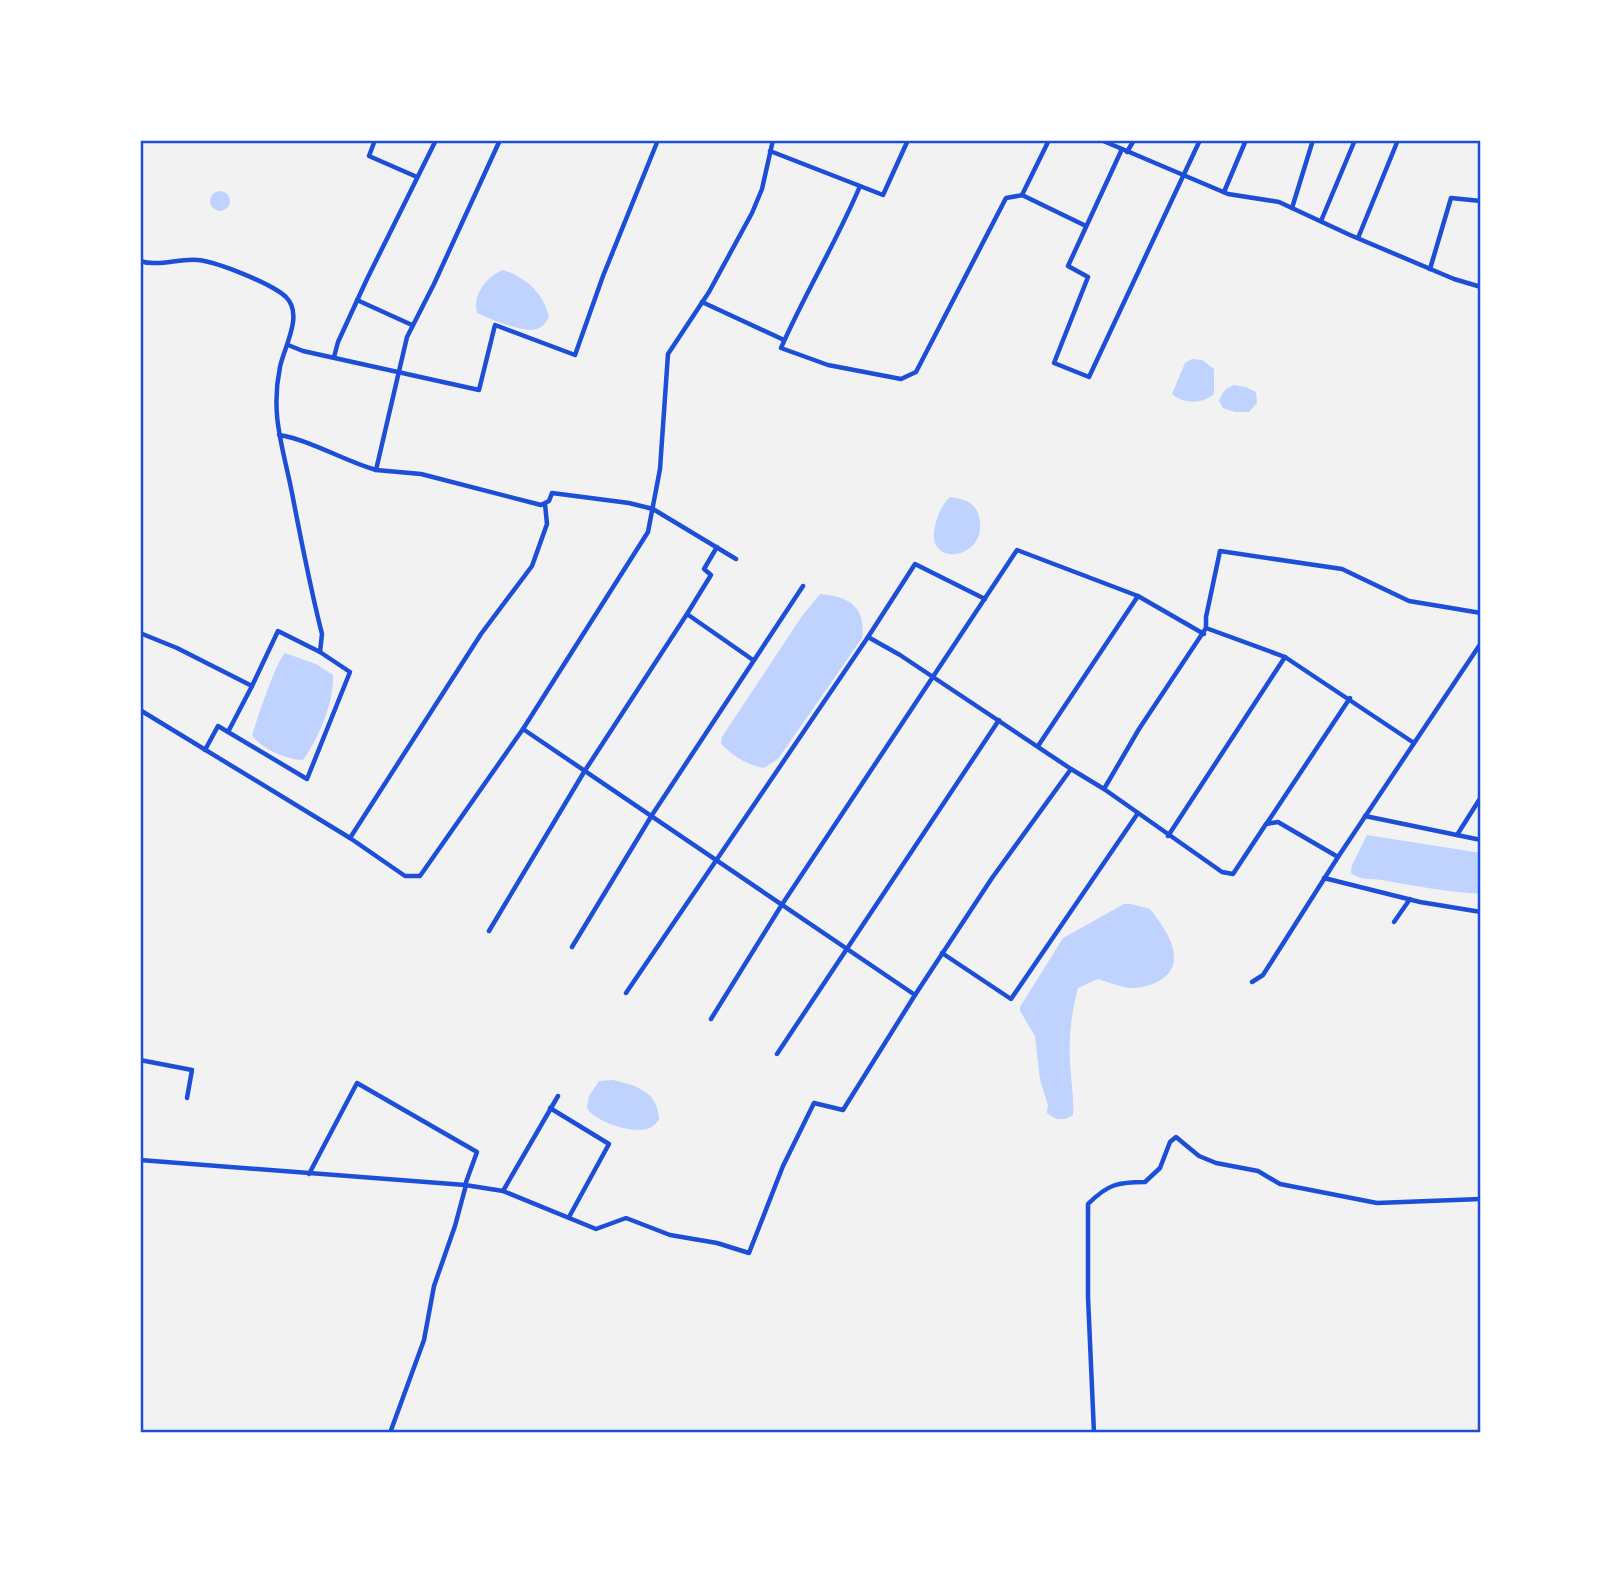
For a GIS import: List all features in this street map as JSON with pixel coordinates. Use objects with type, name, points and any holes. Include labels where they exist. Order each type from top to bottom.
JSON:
[{"type":"street","points":[[375,140],[369,156],[417,177]]},
{"type":"street","points":[[334,357],[357,300],[436,140]]},
{"type":"street","points":[[376,470],[385,423],[412,325],[434,284],[500,140]]},
{"type":"street","points":[[288,345],[303,351],[479,390],[495,325],[575,355],[603,276],[658,140]]},
{"type":"street","points":[[140,710],[350,838],[405,876],[420,876],[523,729],[648,532],[666,414],[668,354],[702,302],[752,213],[762,190],[773,140]]},
{"type":"street","points":[[771,151],[883,195],[908,140]]},
{"type":"street","points":[[1023,195],[1049,140]]},
{"type":"street","points":[[1101,140],[1224,192],[1279,202],[1454,279],[1481,286]]},
{"type":"street","points":[[1133,140],[1125,150],[1068,266],[1088,277],[1054,363],[1089,377],[1200,140]]},
{"type":"street","points":[[1224,192],[1246,140]]},
{"type":"street","points":[[1292,208],[1314,140]]},
{"type":"street","points":[[1321,221],[1355,140]]},
{"type":"street","points":[[1358,238],[1398,140]]},
{"type":"street","points":[[860,186],[781,348],[828,365],[901,379],[916,372],[1006,198],[1023,195],[1086,226]]},
{"type":"street","points":[[1430,269],[1451,198],[1481,201]]},
{"type":"street","points":[[140,261],[148,264],[197,260],[219,264],[283,294],[291,303],[292,323],[288,345],[282,356],[275,400],[279,435],[322,634],[320,652]]},
{"type":"street","points":[[357,300],[412,325]]},
{"type":"street","points":[[702,302],[784,340]]},
{"type":"street","points":[[279,435],[301,439],[376,470],[421,474],[545,505]]},
{"type":"street","points":[[350,838],[481,634],[532,566],[547,524],[545,505],[552,493],[629,503],[653,509],[736,559]]},
{"type":"street","points":[[489,931],[584,772],[711,575],[704,569],[717,547]]},
{"type":"street","points":[[710,1019],[781,906],[1017,550],[1138,596],[1205,631],[1285,657],[1414,743]]},
{"type":"street","points":[[1104,789],[1139,729],[1205,631],[1220,551],[1342,569],[1409,601],[1481,613]]},
{"type":"street","points":[[626,993],[915,564],[985,599]]},
{"type":"street","points":[[572,947],[652,815],[803,586]]},
{"type":"street","points":[[1038,746],[1138,596]]},
{"type":"street","points":[[687,614],[753,660]]},
{"type":"street","points":[[205,750],[218,726],[228,732],[307,779],[350,672],[320,652],[278,631],[228,732]]},
{"type":"street","points":[[140,633],[177,648],[252,686]]},
{"type":"street","points":[[868,637],[999,719],[1222,872],[1233,874],[1350,698]]},
{"type":"street","points":[[1252,982],[1263,975],[1324,878],[1481,643]]},
{"type":"street","points":[[1168,836],[1285,657]]},
{"type":"street","points":[[777,1054],[999,719]]},
{"type":"street","points":[[523,729],[915,995]]},
{"type":"street","points":[[140,1160],[465,1185],[503,1191],[596,1229],[626,1218],[670,1235],[717,1243],[749,1253],[783,1166],[814,1103],[843,1110],[999,867],[1071,769]]},
{"type":"street","points":[[1457,835],[1481,797]]},
{"type":"street","points":[[943,953],[1011,999],[1138,813]]},
{"type":"street","points":[[1365,816],[1481,840]]},
{"type":"street","points":[[1266,824],[1278,822],[1338,858]]},
{"type":"street","points":[[1324,878],[1410,899],[1481,912]]},
{"type":"street","points":[[1394,922],[1410,899]]},
{"type":"street","points":[[140,1060],[192,1070],[187,1098]]},
{"type":"street","points":[[309,1174],[357,1083],[477,1152],[465,1185],[456,1226],[434,1286],[424,1340],[390,1433]]},
{"type":"street","points":[[503,1191],[558,1096]]},
{"type":"street","points":[[551,1108],[609,1144],[569,1217]]},
{"type":"street","points":[[1094,1433],[1088,1297],[1088,1204],[1109,1187],[1122,1182],[1145,1182],[1160,1168],[1170,1142],[1176,1137],[1199,1156],[1216,1163],[1258,1171],[1280,1185],[1377,1203],[1481,1199]]},
{"type":"water","points":[[220,191],[227,194],[230,201],[227,208],[220,211],[213,208],[210,201],[213,194]]},
{"type":"water","points":[[503,270],[519,277],[538,293],[549,317],[541,327],[531,330],[515,327],[477,313],[477,300],[482,287],[486,281]]},
{"type":"water","points":[[1192,359],[1202,360],[1214,369],[1214,394],[1199,401],[1182,400],[1172,394],[1185,363]]},
{"type":"water","points":[[1234,385],[1256,392],[1257,403],[1249,412],[1235,412],[1223,408],[1219,401],[1224,391]]},
{"type":"water","points":[[950,497],[969,502],[979,517],[980,531],[975,542],[967,550],[957,554],[947,554],[939,549],[934,540],[939,514]]},
{"type":"water","points":[[820,594],[840,598],[854,606],[861,619],[862,638],[778,759],[764,768],[752,765],[721,744],[722,737],[802,616]]},
{"type":"water","points":[[285,653],[316,664],[333,675],[331,697],[324,719],[303,760],[274,752],[252,735],[272,679]]},
{"type":"water","points":[[1367,835],[1481,853],[1481,894],[1355,876],[1351,873],[1352,865]]},
{"type":"water","points":[[1124,904],[1150,909],[1169,938],[1174,957],[1173,965],[1159,981],[1137,988],[1098,979],[1078,988],[1070,1043],[1073,1115],[1066,1119],[1057,1119],[1047,1113],[1048,1105],[1040,1080],[1035,1036],[1020,1007],[1063,938]]},
{"type":"water","points":[[613,1080],[645,1091],[655,1102],[659,1120],[650,1128],[635,1130],[606,1122],[591,1113],[587,1108],[589,1096],[599,1081]]}]
